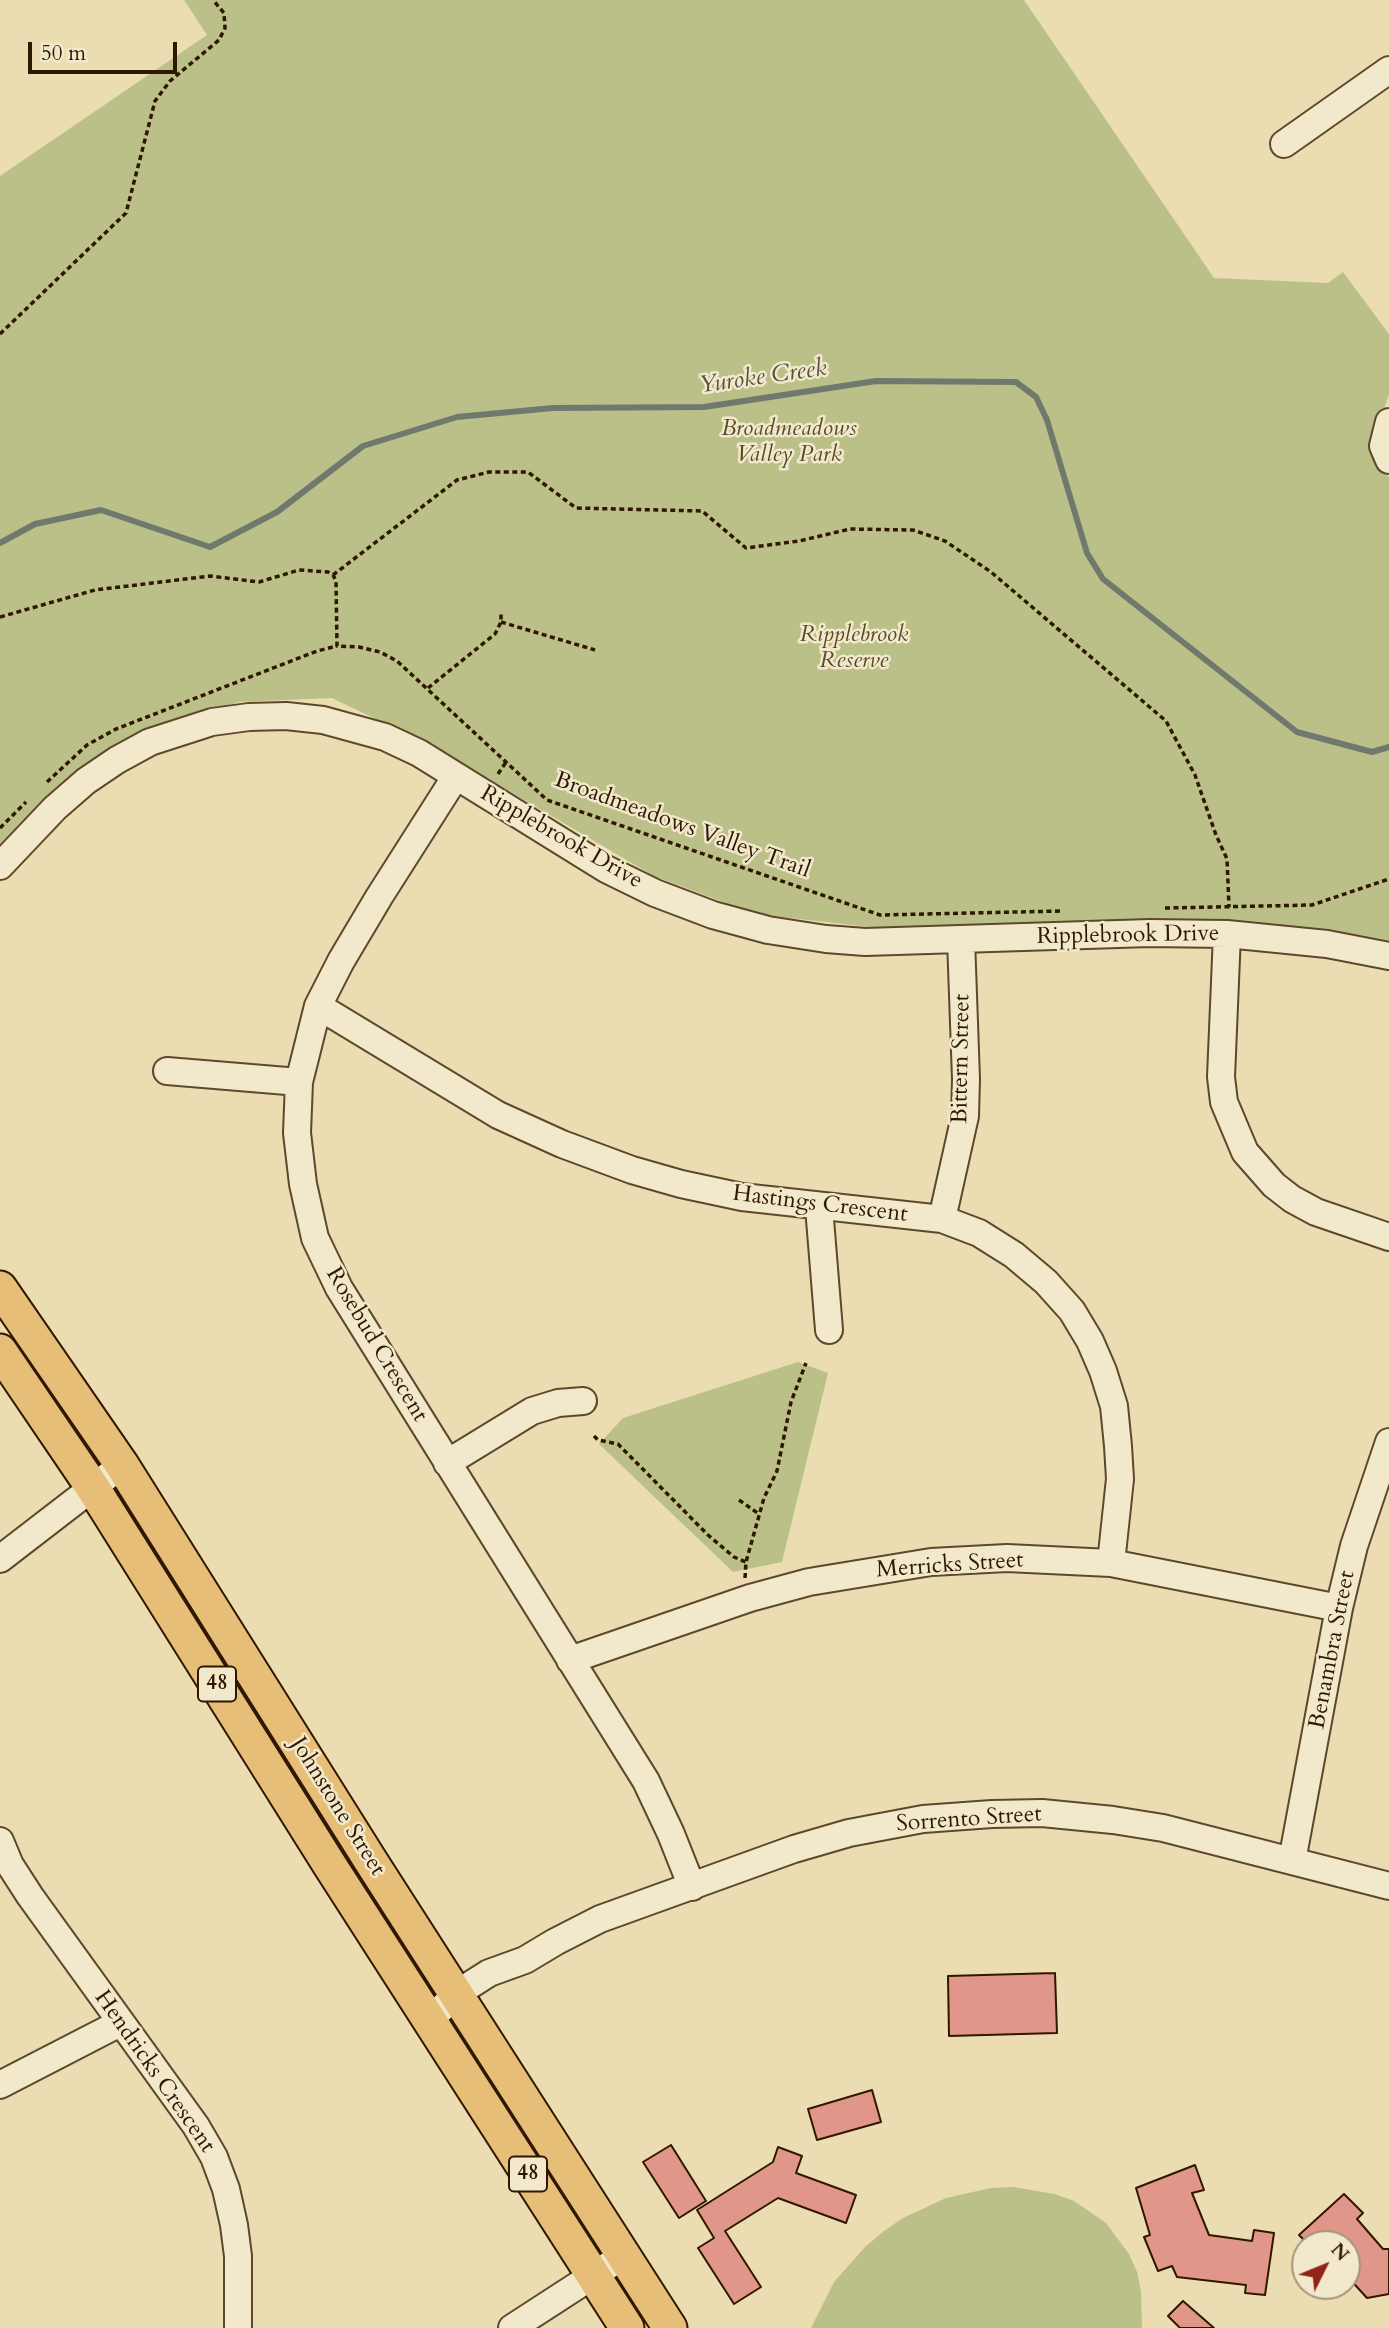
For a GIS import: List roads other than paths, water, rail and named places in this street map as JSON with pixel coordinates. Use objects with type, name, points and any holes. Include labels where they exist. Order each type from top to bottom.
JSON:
[{"type":"main road","name":"Johnstone Street","points":[[0,1288],[122,1465],[670,2328]]},
{"type":"main road","name":"Johnstone Street","points":[[0,1351],[93,1488],[626,2328]]},
{"type":"street","points":[[1284,145],[1389,71]]},
{"type":"street","points":[[1389,422],[1383,446],[1389,460]]},
{"type":"street","name":"Ripplebrook Drive","points":[[0,866],[55,808],[86,781],[150,742],[212,722],[286,716],[323,720],[385,737],[419,753],[607,869],[655,893],[713,915],[768,930],[865,942],[1150,933],[1227,934],[1327,944],[1389,956]]},
{"type":"street","name":"Rosebud Crescent","points":[[456,776],[341,961],[318,1006],[299,1082],[298,1133],[303,1184],[315,1238],[345,1299],[646,1781],[692,1887]]},
{"type":"street","points":[[1227,934],[1221,1077],[1224,1102],[1245,1152],[1274,1185],[1292,1199],[1316,1212],[1389,1237]]},
{"type":"street","name":"Bittern Street","points":[[942,1219],[965,1116],[961,939]]},
{"type":"street","name":"Hastings Crescent","points":[[318,1006],[498,1115],[562,1144],[632,1170],[742,1197],[942,1219],[979,1233],[1014,1255],[1046,1282],[1063,1302],[1090,1341],[1103,1371],[1114,1406],[1120,1479],[1111,1563]]},
{"type":"street","points":[[167,1071],[299,1082]]},
{"type":"street","points":[[819,1207],[829,1330]]},
{"type":"street","points":[[447,1463],[532,1411],[558,1403],[583,1401]]},
{"type":"street","name":"Benambra Street","points":[[1292,1861],[1339,1608],[1354,1546],[1389,1442]]},
{"type":"street","points":[[0,1559],[122,1465]]},
{"type":"street","name":"Merricks Street","points":[[570,1660],[750,1598],[809,1582],[931,1562],[1007,1558],[1111,1563],[1339,1608]]},
{"type":"street","name":"Sorrento Street","points":[[429,2021],[461,2001],[489,1973],[526,1960],[600,1919],[794,1849],[849,1833],[923,1819],[1042,1813],[1113,1820],[1163,1828],[1389,1886]]},
{"type":"street","name":"Hendricks Crescent","points":[[0,1841],[10,1866],[30,1896],[197,2126],[214,2157],[226,2189],[234,2225],[238,2256],[238,2328]]},
{"type":"street","points":[[0,2085],[120,2023]]},
{"type":"street","points":[[512,2328],[623,2256]]},
{"type":"waterway","name":"Yuroke Creek","points":[[0,543],[35,524],[101,510],[210,547],[277,512],[363,446],[457,417],[553,408],[704,407],[876,381],[1016,382],[1036,397],[1047,420],[1087,553],[1103,579],[1297,732],[1372,752],[1389,747]]},
{"type":"park label","name":"Broadmeadows Valley Park","points":[[789,443]]},
{"type":"park label","name":"Ripplebrook Reserve","points":[[854,649]]}]
